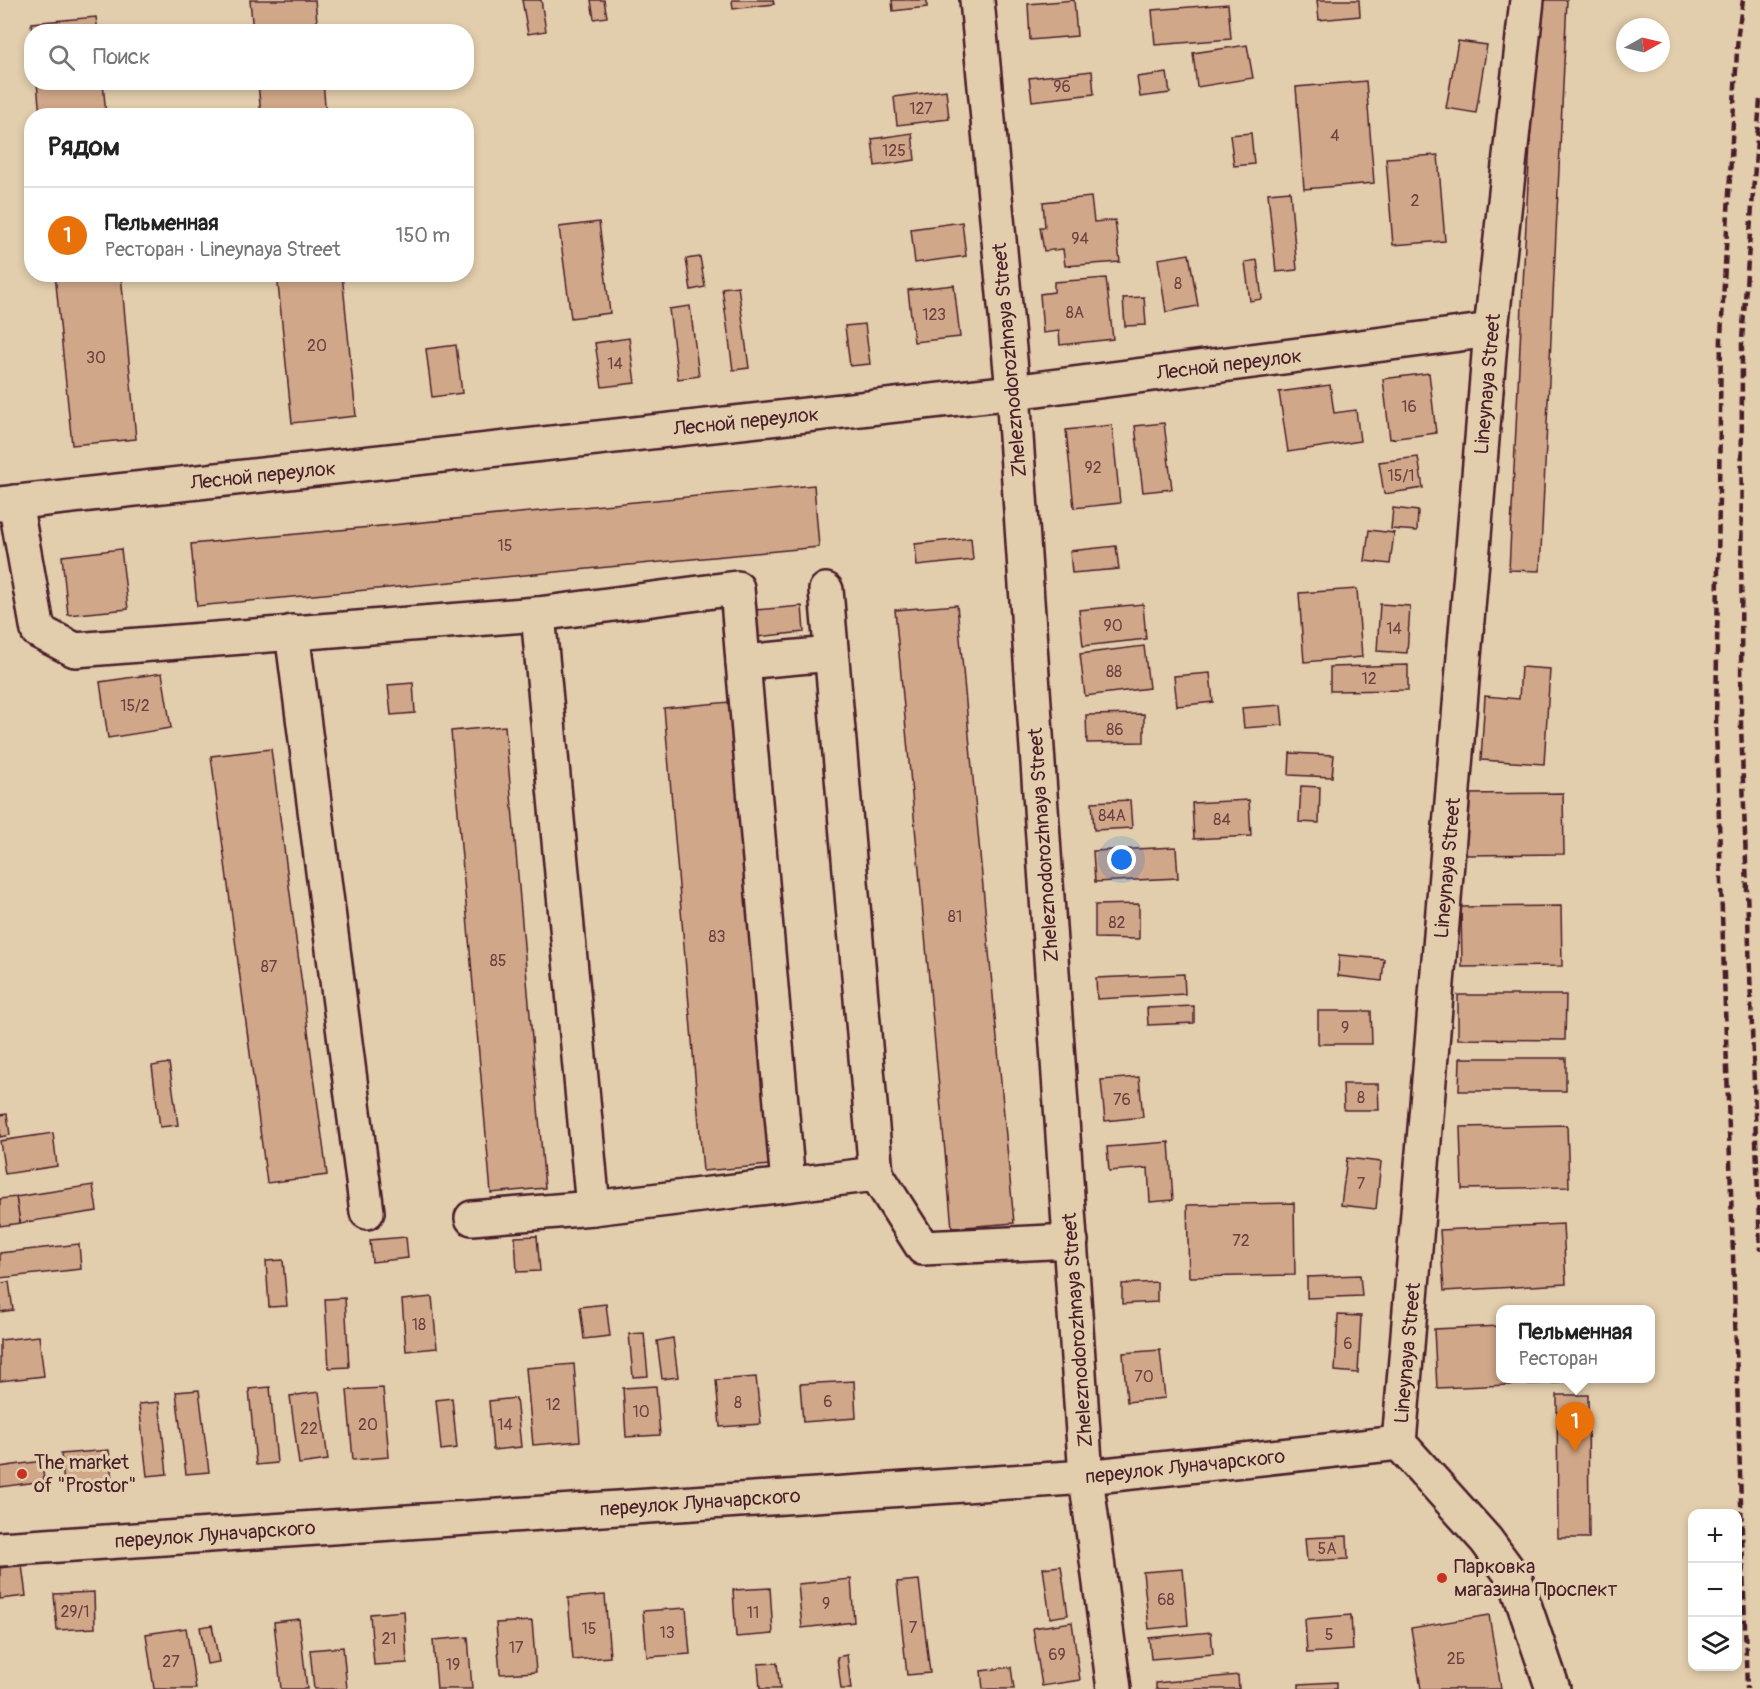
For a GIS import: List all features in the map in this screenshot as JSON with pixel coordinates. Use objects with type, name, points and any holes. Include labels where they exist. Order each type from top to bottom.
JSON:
[{"type":"street","name":"Zheleznodorozhnaya Street","points":[[977,0],[1013,392],[1086,1477],[1114,1689]]},
{"type":"street","name":"Lineynaya Street","points":[[1527,0],[1491,330],[1399,1443],[1486,1540],[1516,1581],[1553,1689]]},
{"type":"street","name":"Лесной переулок","points":[[7,503],[1013,392],[1491,330]]},
{"type":"street","points":[[7,503],[38,631],[75,650],[538,614],[737,588],[788,1184]]},
{"type":"street","points":[[826,590],[876,1174],[923,1248],[1071,1241]]},
{"type":"street","points":[[538,614],[593,1208]]},
{"type":"street","points":[[292,632],[367,1212]]},
{"type":"street","points":[[743,662],[831,654]]},
{"type":"street","points":[[472,1218],[593,1208],[876,1174]]},
{"type":"street","name":"переулок Луначарского","points":[[0,1549],[1086,1477],[1399,1443]]},
{"type":"building","points":[[250,0],[315,0],[317,24],[252,24]]},
{"type":"building","points":[[522,0],[541,0],[546,31],[528,34]]},
{"type":"building","points":[[591,0],[604,0],[607,17],[594,19]]},
{"type":"building","points":[[732,0],[773,0],[774,4],[733,9]]},
{"type":"building","points":[[892,0],[927,0],[927,7],[893,11]]},
{"type":"building","points":[[1074,0],[1077,36],[1030,40],[1028,4]]},
{"type":"building","points":[[1317,0],[1359,0],[1360,16],[1319,20]]},
{"type":"building","points":[[1537,0],[1567,0],[1540,571],[1509,570]]},
{"type":"building","points":[[1228,4],[1231,39],[1155,45],[1152,10]]},
{"type":"building","points":[[96,17],[97,24],[31,24]]},
{"type":"building","points":[[1458,41],[1487,45],[1476,113],[1446,108]]},
{"type":"building","points":[[1247,45],[1253,78],[1197,87],[1193,53]]},
{"type":"building","points":[[1092,71],[1094,94],[1032,101],[1029,78]]},
{"type":"building","points":[[1167,73],[1170,93],[1140,97],[1137,77]]},
{"type":"building","points":[[1366,81],[1374,183],[1304,189],[1296,87]]},
{"type":"building","points":[[38,90],[104,90],[105,108],[39,108]]},
{"type":"building","points":[[259,90],[324,90],[325,108],[260,108]]},
{"type":"building","points":[[946,90],[949,119],[897,125],[894,97]]},
{"type":"building","points":[[912,133],[915,160],[875,166],[872,139]]},
{"type":"building","points":[[1251,133],[1254,164],[1234,166],[1230,135]]},
{"type":"building","points":[[1438,155],[1445,241],[1393,245],[1386,158]]},
{"type":"building","points":[[1290,191],[1297,270],[1276,272],[1268,193]]},
{"type":"building","points":[[1091,197],[1094,222],[1115,220],[1120,262],[1065,266],[1063,249],[1044,251],[1040,227],[1045,227],[1043,202]]},
{"type":"building","points":[[599,222],[610,313],[571,318],[559,227]]},
{"type":"building","points":[[962,222],[966,256],[915,263],[911,229]]},
{"type":"building","points":[[1189,254],[1198,306],[1166,312],[1158,259]]},
{"type":"building","points":[[700,257],[705,287],[691,290],[686,259]]},
{"type":"building","points":[[1257,260],[1262,299],[1250,301],[1245,262]]},
{"type":"building","points":[[1106,278],[1113,339],[1060,345],[1059,331],[1043,333],[1040,294],[1054,292],[1054,282]]},
{"type":"building","points":[[56,282],[122,282],[136,439],[72,445]]},
{"type":"building","points":[[278,282],[343,282],[356,416],[292,423]]},
{"type":"building","points":[[954,285],[960,337],[914,342],[908,290]]},
{"type":"building","points":[[738,286],[749,368],[733,370],[722,288]]},
{"type":"building","points":[[1144,297],[1146,325],[1125,326],[1123,298]]},
{"type":"building","points":[[690,306],[699,376],[678,379],[669,309]]},
{"type":"building","points":[[865,324],[870,364],[850,366],[845,326]]},
{"type":"building","points":[[629,338],[635,383],[602,387],[595,343]]},
{"type":"building","points":[[456,345],[462,393],[432,397],[426,349]]},
{"type":"building","points":[[1429,373],[1436,433],[1390,439],[1383,379]]},
{"type":"building","points":[[1330,385],[1334,413],[1356,410],[1360,441],[1288,452],[1279,392]]},
{"type":"building","points":[[1164,423],[1172,489],[1143,492],[1135,426]]},
{"type":"building","points":[[1112,425],[1120,503],[1074,508],[1066,430]]},
{"type":"building","points":[[1418,457],[1423,488],[1384,494],[1379,462]]},
{"type":"building","points":[[814,485],[819,547],[197,606],[191,544]]},
{"type":"building","points":[[1393,508],[1418,511],[1417,531],[1391,529]]},
{"type":"building","points":[[1369,530],[1394,533],[1390,564],[1365,561]]},
{"type":"building","points":[[971,538],[973,560],[917,566],[915,544]]},
{"type":"building","points":[[1116,546],[1119,569],[1072,573],[1070,551]]},
{"type":"building","points":[[121,549],[128,609],[68,615],[62,556]]},
{"type":"building","points":[[1357,589],[1362,657],[1304,662],[1299,593]]},
{"type":"building","points":[[1143,604],[1146,639],[1083,646],[1079,610]]},
{"type":"building","points":[[1380,604],[1410,606],[1407,653],[1377,651]]},
{"type":"building","points":[[957,605],[1014,1223],[952,1228],[895,610]]},
{"type":"building","points":[[802,606],[804,632],[757,637],[755,610]]},
{"type":"building","points":[[1144,646],[1149,688],[1085,696],[1080,654]]},
{"type":"building","points":[[1408,665],[1408,690],[1330,691],[1330,667]]},
{"type":"building","points":[[1521,667],[1550,669],[1544,764],[1481,760],[1485,696],[1519,699]]},
{"type":"building","points":[[162,673],[171,728],[108,738],[100,682]]},
{"type":"building","points":[[1210,673],[1213,702],[1177,706],[1174,676]]},
{"type":"building","points":[[413,683],[415,713],[391,715],[388,685]]},
{"type":"building","points":[[730,702],[770,1165],[703,1171],[664,708]]},
{"type":"building","points":[[1281,705],[1283,725],[1244,728],[1242,708]]},
{"type":"building","points":[[1144,714],[1144,742],[1087,743],[1086,715]]},
{"type":"building","points":[[505,726],[545,1188],[491,1193],[451,731]]},
{"type":"building","points":[[271,749],[327,1175],[267,1183],[211,756]]},
{"type":"building","points":[[1290,753],[1334,755],[1332,777],[1289,775]]},
{"type":"building","points":[[1301,786],[1320,787],[1319,823],[1299,822]]},
{"type":"building","points":[[1563,793],[1564,854],[1466,855],[1465,794]]},
{"type":"building","points":[[1130,800],[1132,828],[1094,830],[1092,802]]},
{"type":"building","points":[[1249,800],[1251,836],[1194,839],[1192,803]]},
{"type":"building","points":[[1176,847],[1178,878],[1095,882],[1093,851]]},
{"type":"building","points":[[1139,904],[1139,939],[1095,938],[1095,905]]},
{"type":"building","points":[[1561,906],[1562,966],[1462,967],[1461,907]]},
{"type":"building","points":[[1339,955],[1384,959],[1382,981],[1338,976]]},
{"type":"building","points":[[1184,974],[1185,994],[1097,999],[1096,978]]},
{"type":"building","points":[[1458,995],[1566,995],[1565,1040],[1458,1039]]},
{"type":"building","points":[[1194,1006],[1194,1023],[1148,1025],[1147,1008]]},
{"type":"building","points":[[1318,1011],[1371,1011],[1372,1044],[1318,1044]]},
{"type":"building","points":[[1460,1058],[1566,1058],[1566,1091],[1459,1091]]},
{"type":"building","points":[[169,1063],[178,1125],[160,1127],[152,1066]]},
{"type":"building","points":[[1139,1077],[1143,1117],[1105,1121],[1101,1080]]},
{"type":"building","points":[[1343,1084],[1378,1084],[1379,1110],[1344,1110]]},
{"type":"building","points":[[7,1114],[10,1135],[0,1137],[0,1115]]},
{"type":"building","points":[[1567,1125],[1569,1187],[1462,1189],[1460,1127]]},
{"type":"building","points":[[53,1133],[57,1166],[5,1174],[0,1141]]},
{"type":"building","points":[[1169,1142],[1173,1200],[1150,1202],[1148,1168],[1109,1171],[1107,1147]]},
{"type":"building","points":[[1347,1158],[1381,1162],[1376,1209],[1341,1205]]},
{"type":"building","points":[[93,1185],[97,1211],[20,1223],[16,1197]]},
{"type":"building","points":[[16,1197],[20,1223],[0,1226],[0,1199]]},
{"type":"building","points":[[1294,1203],[1295,1275],[1189,1277],[1187,1205]]},
{"type":"building","points":[[1563,1224],[1566,1284],[1444,1291],[1440,1230]]},
{"type":"building","points":[[537,1236],[540,1271],[517,1272],[515,1237]]},
{"type":"building","points":[[406,1237],[408,1258],[372,1262],[370,1240]]},
{"type":"building","points":[[79,1244],[81,1269],[0,1278],[0,1253]]},
{"type":"building","points":[[283,1260],[287,1306],[269,1307],[266,1261]]},
{"type":"building","points":[[1360,1275],[1362,1296],[1307,1298],[1307,1277]]},
{"type":"building","points":[[9,1282],[13,1310],[0,1312],[0,1283]]},
{"type":"building","points":[[1157,1282],[1157,1302],[1122,1304],[1122,1284]]},
{"type":"building","points":[[432,1297],[437,1348],[406,1351],[402,1300]]},
{"type":"building","points":[[345,1298],[349,1367],[329,1368],[325,1299]]},
{"type":"building","points":[[606,1304],[610,1336],[584,1339],[580,1307]]},
{"type":"building","points":[[1338,1315],[1361,1316],[1358,1373],[1335,1371]]},
{"type":"building","points":[[1496,1326],[1496,1383],[1560,1383],[1437,1388],[1434,1329]]},
{"type":"building","points":[[644,1333],[648,1376],[633,1377],[629,1334]]},
{"type":"building","points":[[39,1336],[44,1376],[0,1381],[0,1340]]},
{"type":"building","points":[[673,1338],[678,1377],[662,1379],[657,1341]]},
{"type":"building","points":[[1160,1350],[1165,1398],[1127,1402],[1123,1353]]},
{"type":"building","points":[[574,1364],[580,1441],[533,1445],[526,1368]]},
{"type":"building","points":[[756,1377],[761,1424],[720,1427],[716,1380]]},
{"type":"building","points":[[854,1381],[856,1418],[803,1422],[800,1384]]},
{"type":"building","points":[[656,1386],[660,1435],[626,1437],[623,1388]]},
{"type":"building","points":[[270,1387],[277,1463],[256,1465],[249,1389]]},
{"type":"building","points":[[383,1388],[389,1457],[353,1460],[347,1390]]},
{"type":"building","points":[[199,1390],[209,1472],[186,1474],[176,1392]]},
{"type":"building","points":[[319,1392],[328,1460],[299,1464],[290,1396]]},
{"type":"building","points":[[1557,1395],[1588,1395],[1589,1538],[1558,1538]]},
{"type":"building","points":[[452,1398],[457,1448],[441,1450],[436,1400]]},
{"type":"building","points":[[516,1398],[521,1447],[493,1450],[489,1401]]},
{"type":"building","points":[[159,1402],[167,1474],[147,1476],[139,1404]]},
{"type":"building","points":[[109,1450],[112,1481],[64,1485],[61,1454]]},
{"type":"building","name":"The market of \"Prostor\"","points":[[42,1461],[44,1481],[0,1487],[0,1467]]},
{"type":"building","points":[[1347,1536],[1348,1559],[1307,1561],[1305,1538]]},
{"type":"building","points":[[22,1565],[26,1596],[0,1599],[0,1568]]},
{"type":"building","points":[[1061,1566],[1068,1615],[1050,1618],[1043,1568]]},
{"type":"building","points":[[1183,1569],[1188,1625],[1149,1629],[1143,1572]]},
{"type":"building","points":[[851,1579],[854,1622],[802,1628],[798,1584]]},
{"type":"building","points":[[919,1580],[930,1673],[907,1675],[897,1582]]},
{"type":"building","points":[[770,1588],[773,1634],[736,1637],[733,1590]]},
{"type":"building","points":[[94,1592],[95,1628],[57,1630],[54,1594]]},
{"type":"building","points":[[605,1595],[610,1657],[573,1660],[568,1598]]},
{"type":"building","points":[[686,1608],[690,1654],[647,1657],[643,1611]]},
{"type":"building","points":[[404,1611],[407,1663],[374,1665],[370,1614]]},
{"type":"building","points":[[1351,1615],[1353,1650],[1307,1653],[1305,1619]]},
{"type":"building","points":[[1489,1615],[1501,1689],[1421,1689],[1411,1628]]},
{"type":"building","points":[[299,1619],[307,1689],[281,1689],[274,1622]]},
{"type":"building","points":[[532,1621],[536,1672],[500,1674],[496,1623]]},
{"type":"building","points":[[1072,1622],[1080,1680],[1042,1686],[1033,1628]]},
{"type":"building","points":[[212,1625],[219,1662],[207,1664],[200,1627]]},
{"type":"building","points":[[186,1628],[196,1689],[154,1689],[146,1634]]},
{"type":"building","points":[[1211,1632],[1213,1654],[1151,1659],[1149,1638]]},
{"type":"building","points":[[468,1637],[472,1689],[437,1689],[433,1640]]},
{"type":"building","points":[[343,1647],[347,1689],[314,1689],[310,1650]]},
{"type":"building","points":[[847,1655],[851,1689],[841,1689],[837,1657]]},
{"type":"building","points":[[777,1663],[780,1689],[760,1689],[758,1664]]},
{"type":"building","points":[[1011,1667],[1014,1689],[983,1689],[981,1671]]},
{"type":"building","points":[[1238,1675],[1239,1689],[1156,1689],[1156,1683]]},
{"type":"building","points":[[1337,1682],[1337,1689],[1299,1689],[1299,1684]]},
{"type":"railway","points":[[1743,0],[1738,33],[1721,337],[1716,727],[1747,1689]]},
{"type":"railway","points":[[1760,100],[1742,340],[1741,724],[1760,1250]]},
{"type":"place","name":"Пельменная","points":[[1575,1452]]},
{"type":"place","name":"The market of \"Prostor\"","points":[[22,1474]]},
{"type":"place","name":"Парковка магазина Проспект","points":[[1442,1578]]}]
